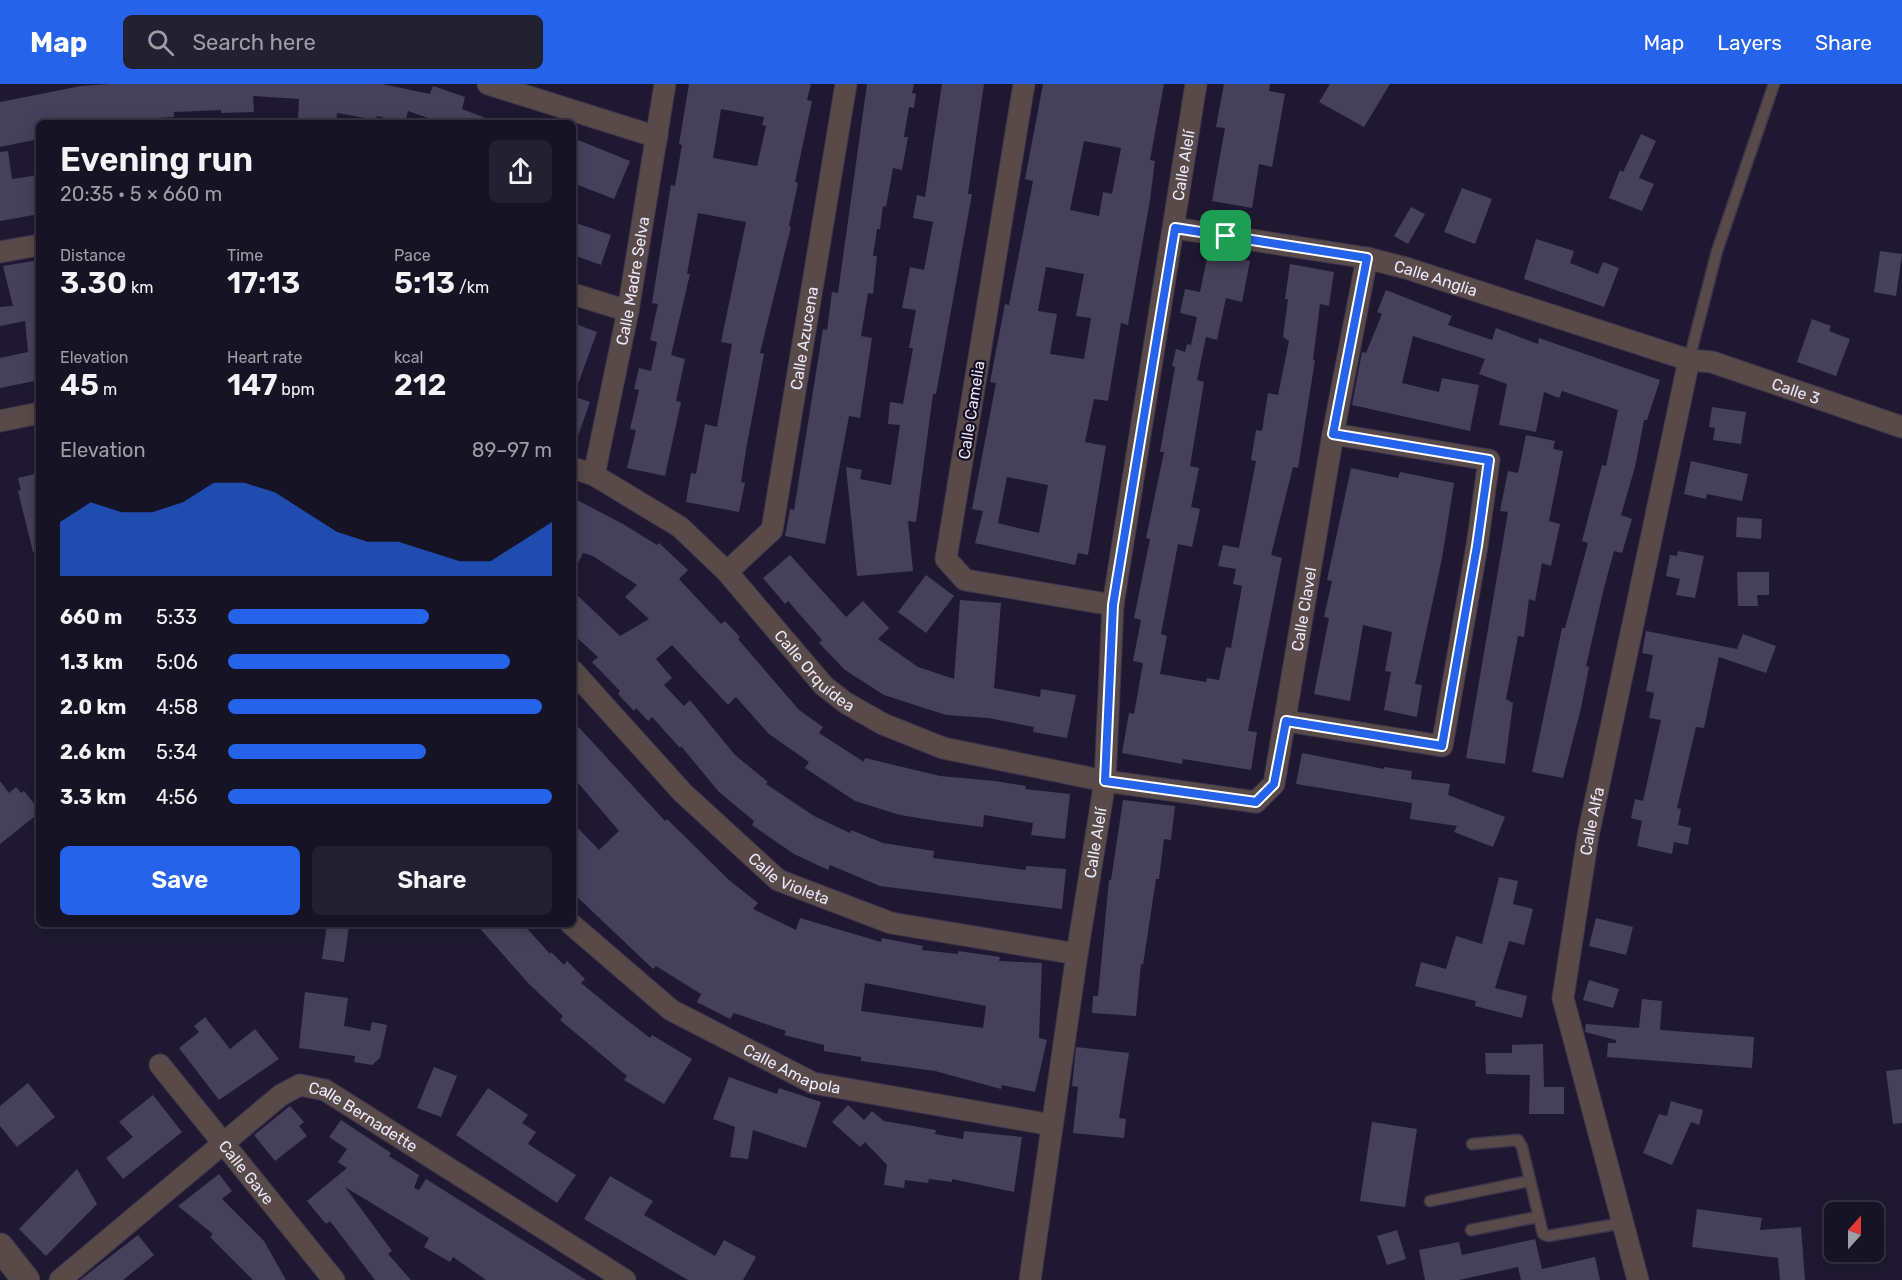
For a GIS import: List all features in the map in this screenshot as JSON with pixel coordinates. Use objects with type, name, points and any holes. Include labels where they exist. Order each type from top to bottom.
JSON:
[{"type":"street","points":[[488,84],[657,136]]},
{"type":"street","name":"Calle Madre Selva","points":[[594,475],[628,311],[665,84]]},
{"type":"street","name":"Calle Azucena","points":[[727,572],[772,530],[846,84]]},
{"type":"street","name":"Calle Camelia","points":[[1024,84],[946,560],[965,580],[1113,605]]},
{"type":"street","name":"Calle Alelí","points":[[1030,1280],[1077,954],[1105,781],[1113,605],[1175,228],[1196,84]]},
{"type":"street","name":"Calle Anglia","points":[[1175,228],[1367,258],[1445,279],[1689,360]]},
{"type":"street","points":[[0,252],[36,246]]},
{"type":"street","name":"Calle Clavel","points":[[1105,781],[1256,802],[1274,784],[1333,434],[1367,258]]},
{"type":"street","points":[[576,295],[628,311]]},
{"type":"street","name":"Calle 3","points":[[1689,360],[1712,362],[1902,427]]},
{"type":"street","name":"Calle Alfa","points":[[1638,1280],[1563,998],[1588,836],[1689,360]]},
{"type":"street","points":[[0,421],[36,414]]},
{"type":"street","points":[[1286,721],[1442,746],[1477,546],[1489,460],[1333,434]]},
{"type":"street","name":"Calle Orquídea","points":[[576,469],[594,475],[680,527],[727,572],[824,686],[864,713],[943,748],[1105,781]]},
{"type":"street","name":"Calle Violeta","points":[[576,674],[683,793],[778,880],[891,922],[1077,954]]},
{"type":"street","name":"Calle Amapola","points":[[574,927],[671,1010],[813,1083],[1052,1125]]},
{"type":"street","name":"Calle Gave","points":[[160,1065],[334,1280]]},
{"type":"street","name":"Calle Bernadette","points":[[60,1280],[225,1144],[280,1095],[300,1085],[325,1090],[625,1280]]},
{"type":"street","points":[[0,1247],[26,1280]]},
{"type":"lane","points":[[1689,360],[1717,251],[1774,84]]},
{"type":"lane","points":[[1472,1144],[1518,1140],[1522,1147],[1541,1232],[1548,1236],[1623,1223]]},
{"type":"lane","points":[[1430,1201],[1529,1181]]},
{"type":"lane","points":[[1471,1230],[1537,1216]]},
{"type":"building","points":[[110,84],[382,84],[430,94],[433,86],[465,97],[462,109],[491,120],[434,120],[408,111],[406,120],[377,116],[376,120],[337,113],[336,120],[298,120],[299,99],[253,96],[254,112],[221,113],[221,110],[174,112],[174,117],[123,120],[36,120],[36,140],[0,147],[0,102],[81,86]]},
{"type":"building","points":[[689,84],[811,84],[807,100],[812,101],[795,182],[798,183],[789,226],[791,227],[760,353],[764,354],[746,450],[741,482],[745,483],[739,512],[686,502],[691,473],[696,474],[705,424],[717,427],[732,344],[721,342],[746,222],[698,213],[687,274],[690,274],[671,355],[685,359],[676,401],[681,402],[665,476],[627,468],[636,430],[630,429],[639,390],[634,389],[639,368],[651,371],[657,342],[650,340],[658,304],[652,303],[671,185],[675,186],[682,145],[679,144]],"holes":[[[721,109],[764,117],[762,125],[766,126],[757,166],[713,158]]]},
{"type":"building","points":[[867,84],[914,84],[912,93],[916,94],[914,108],[909,107],[904,137],[908,137],[902,170],[893,168],[886,207],[883,206],[880,229],[877,229],[873,256],[877,256],[873,294],[868,293],[861,336],[872,338],[860,418],[849,416],[825,544],[785,536],[790,509],[794,510],[823,329],[827,330],[832,292],[838,293]]},
{"type":"building","points":[[942,84],[984,84],[968,194],[972,194],[936,394],[933,394],[916,522],[908,521],[913,571],[857,576],[846,467],[862,470],[860,479],[891,485],[900,425],[888,424],[890,402],[903,404],[913,348],[909,348],[916,310],[902,308],[910,267],[924,270],[933,222],[913,218],[917,195],[925,197]]},
{"type":"building","points":[[1043,84],[1164,84],[1150,160],[1155,161],[1150,200],[1128,325],[1121,323],[1108,401],[1094,399],[1085,442],[1106,446],[1088,555],[1078,553],[1075,565],[975,543],[983,511],[972,509],[996,383],[990,382],[1005,304],[1009,305],[1033,181],[1025,179]],"holes":[[[1084,141],[1121,148],[1112,194],[1103,192],[1099,216],[1070,210]],[[1046,267],[1084,274],[1076,316],[1091,318],[1084,359],[1050,354],[1057,314],[1038,311]],[[1007,477],[1048,485],[1039,533],[998,523]]]},
{"type":"building","points":[[1224,84],[1270,84],[1269,91],[1285,94],[1272,167],[1259,164],[1252,208],[1212,201],[1225,128],[1216,127]]},
{"type":"building","points":[[1330,84],[1390,84],[1364,127],[1319,102]]},
{"type":"building","points":[[1641,134],[1656,141],[1639,178],[1654,184],[1642,211],[1609,198],[1620,170],[1623,172]]},
{"type":"building","points":[[576,139],[630,161],[614,199],[576,184],[578,172],[576,171]]},
{"type":"building","points":[[8,151],[12,179],[36,175],[36,215],[0,221],[0,152]]},
{"type":"building","points":[[1462,188],[1492,199],[1475,244],[1444,232]]},
{"type":"building","points":[[1411,207],[1425,214],[1408,244],[1394,236]]},
{"type":"building","points":[[576,223],[611,235],[601,265],[576,256]]},
{"type":"building","points":[[1536,239],[1574,251],[1570,263],[1598,274],[1603,262],[1619,268],[1604,307],[1524,279]]},
{"type":"building","points":[[1880,251],[1902,254],[1896,296],[1874,292]]},
{"type":"building","points":[[1223,255],[1250,261],[1242,302],[1226,298],[1217,340],[1206,337],[1197,380],[1204,382],[1190,466],[1199,468],[1191,507],[1200,509],[1192,547],[1178,544],[1161,634],[1167,636],[1160,674],[1206,682],[1207,678],[1219,680],[1226,647],[1231,648],[1242,586],[1233,584],[1236,569],[1218,566],[1223,545],[1239,548],[1256,461],[1251,460],[1256,430],[1262,431],[1268,393],[1278,395],[1289,341],[1283,337],[1290,264],[1334,272],[1329,306],[1320,304],[1313,360],[1315,360],[1298,468],[1293,467],[1271,555],[1282,558],[1248,731],[1257,732],[1251,770],[1183,759],[1182,764],[1122,753],[1129,713],[1134,714],[1143,663],[1133,661],[1141,620],[1134,618],[1150,539],[1146,538],[1164,452],[1160,452],[1175,367],[1172,366],[1176,349],[1185,352],[1187,344],[1191,345],[1197,317],[1180,313],[1185,289],[1200,292],[1207,258],[1222,261]]},
{"type":"building","points":[[34,261],[36,381],[0,388],[0,358],[28,352],[25,321],[0,326],[0,307],[13,306],[3,266]]},
{"type":"building","points":[[1386,290],[1452,316],[1448,325],[1492,340],[1496,328],[1538,344],[1539,338],[1660,380],[1647,420],[1644,420],[1635,467],[1621,515],[1632,519],[1622,553],[1614,551],[1604,588],[1586,666],[1589,667],[1581,708],[1563,778],[1532,772],[1562,628],[1565,628],[1588,543],[1582,541],[1602,465],[1606,466],[1618,410],[1562,391],[1559,398],[1544,392],[1536,432],[1499,425],[1507,384],[1479,374],[1485,359],[1413,336],[1402,383],[1439,392],[1442,378],[1479,385],[1470,431],[1352,405],[1362,352],[1366,353],[1382,314],[1377,312]]},
{"type":"building","points":[[1812,319],[1831,326],[1829,331],[1850,339],[1836,376],[1797,362]]},
{"type":"building","points":[[576,324],[597,332],[576,389]]},
{"type":"building","points":[[576,397],[590,402],[576,441]]},
{"type":"building","points":[[1712,407],[1746,412],[1741,444],[1713,440],[1715,428],[1709,427]]},
{"type":"building","points":[[1526,435],[1555,441],[1553,449],[1563,451],[1549,521],[1560,524],[1551,566],[1542,563],[1535,601],[1529,599],[1524,637],[1518,636],[1506,699],[1513,703],[1505,764],[1466,758],[1508,512],[1500,511],[1508,471],[1518,473]]},
{"type":"building","points":[[1691,461],[1748,474],[1742,501],[1707,494],[1706,499],[1684,494]]},
{"type":"building","points":[[1351,468],[1398,478],[1400,472],[1454,483],[1442,558],[1415,684],[1422,685],[1417,717],[1384,710],[1391,672],[1385,671],[1392,632],[1363,625],[1350,701],[1314,694],[1329,618],[1324,617],[1332,581],[1327,580]]},
{"type":"building","points":[[36,474],[36,552],[33,552],[18,491],[21,490],[18,478]]},
{"type":"building","points":[[577,500],[623,524],[657,545],[659,543],[688,570],[679,579],[721,624],[725,621],[740,637],[738,639],[799,710],[823,727],[819,733],[864,762],[865,758],[940,776],[995,781],[1026,786],[1025,789],[1070,794],[1065,839],[1031,835],[1033,823],[984,815],[983,827],[900,815],[855,801],[805,768],[809,762],[769,734],[736,697],[728,705],[672,645],[656,659],[672,678],[664,685],[684,706],[690,700],[735,755],[768,782],[766,784],[814,816],[850,833],[851,830],[883,843],[934,851],[933,858],[1026,870],[1026,866],[1066,869],[1062,909],[880,886],[830,865],[828,870],[794,854],[752,825],[754,821],[719,792],[681,746],[680,748],[652,717],[648,721],[636,708],[634,711],[618,694],[620,691],[592,662],[598,657],[576,637],[576,594],[620,636],[649,619],[625,597],[637,585],[593,556],[583,553],[576,567]]},
{"type":"building","points":[[1737,517],[1762,519],[1761,539],[1736,537]]},
{"type":"building","points":[[1678,551],[1704,556],[1695,598],[1676,595],[1680,579],[1666,576],[1670,555],[1677,556]]},
{"type":"building","points":[[790,555],[846,617],[863,601],[889,628],[878,639],[918,667],[954,679],[960,600],[1001,603],[994,688],[1040,697],[1041,689],[1076,695],[1067,738],[1033,732],[1034,727],[988,718],[946,715],[884,695],[845,670],[819,643],[822,640],[788,601],[785,604],[763,578]]},
{"type":"building","points":[[1737,572],[1769,572],[1769,595],[1757,595],[1758,606],[1738,606]]},
{"type":"building","points":[[926,575],[954,596],[926,633],[898,612]]},
{"type":"building","points":[[1646,631],[1737,649],[1743,634],[1776,646],[1766,673],[1719,657],[1704,728],[1696,727],[1677,808],[1681,809],[1678,825],[1691,828],[1688,845],[1674,842],[1672,854],[1637,846],[1642,821],[1631,818],[1635,799],[1643,801],[1661,720],[1649,718],[1654,693],[1646,691],[1653,655],[1642,653]]},
{"type":"building","points":[[576,724],[665,821],[667,819],[729,880],[758,903],[753,909],[796,930],[800,918],[881,942],[882,938],[923,946],[922,950],[958,954],[958,951],[1000,957],[999,961],[1042,963],[1039,1038],[1047,1040],[1035,1092],[1002,1085],[1001,1089],[935,1071],[861,1061],[861,1057],[824,1051],[824,1045],[784,1035],[786,1031],[734,1013],[730,1019],[697,1002],[701,994],[656,966],[653,969],[576,896],[576,826],[599,850],[619,831],[576,781]],"holes":[[[865,983],[986,1006],[983,1028],[861,1011]]]},
{"type":"building","points":[[1302,753],[1384,769],[1384,767],[1412,771],[1411,779],[1450,784],[1448,795],[1505,817],[1493,847],[1454,832],[1457,826],[1410,819],[1412,803],[1296,784]]},
{"type":"building","points":[[0,781],[9,793],[16,787],[21,793],[24,791],[36,806],[36,815],[0,844]]},
{"type":"building","points":[[1123,800],[1175,806],[1171,840],[1164,839],[1159,879],[1156,879],[1143,965],[1141,964],[1136,1016],[1092,1013],[1093,996],[1098,996],[1109,880],[1111,880]]},
{"type":"building","points":[[1499,877],[1518,881],[1513,904],[1533,909],[1524,945],[1509,941],[1495,988],[1527,996],[1522,1018],[1475,1006],[1476,1001],[1415,986],[1421,962],[1446,969],[1456,936],[1482,944]]},
{"type":"building","points":[[1596,918],[1633,927],[1626,955],[1589,946]]},
{"type":"building","points":[[327,927],[349,927],[344,962],[322,959]]},
{"type":"building","points":[[479,927],[526,927],[550,954],[551,952],[564,965],[567,961],[585,979],[581,983],[614,1010],[650,1038],[652,1035],[692,1059],[664,1104],[624,1080],[627,1076],[560,1020],[563,1016],[529,984]]},
{"type":"building","points":[[1589,980],[1619,989],[1613,1008],[1583,1000]]},
{"type":"building","points":[[305,992],[348,998],[344,1026],[370,1031],[372,1022],[387,1025],[380,1058],[372,1065],[354,1062],[355,1056],[299,1048]]},
{"type":"building","points":[[1642,999],[1662,1001],[1660,1030],[1754,1037],[1752,1068],[1607,1057],[1608,1043],[1616,1043],[1616,1040],[1585,1032],[1586,1024],[1639,1028]]},
{"type":"building","points":[[205,1017],[230,1049],[255,1029],[279,1059],[219,1100],[179,1048],[199,1032],[194,1026]]},
{"type":"building","points":[[1543,1044],[1544,1087],[1564,1087],[1564,1114],[1529,1114],[1530,1075],[1486,1074],[1485,1053],[1512,1053],[1512,1045]]},
{"type":"building","points":[[1076,1047],[1129,1053],[1119,1118],[1126,1119],[1124,1138],[1073,1133],[1078,1087],[1072,1086]]},
{"type":"building","points":[[434,1067],[457,1076],[441,1117],[417,1108]]},
{"type":"building","points":[[1902,1069],[1902,1123],[1893,1124],[1886,1071]]},
{"type":"building","points":[[729,1077],[777,1094],[779,1088],[821,1102],[806,1148],[753,1130],[748,1159],[730,1157],[735,1127],[713,1119]]},
{"type":"building","points":[[28,1083],[55,1117],[17,1147],[0,1126],[0,1106]]},
{"type":"building","points":[[488,1088],[528,1115],[522,1123],[536,1132],[528,1144],[576,1175],[557,1203],[456,1135]]},
{"type":"building","points":[[153,1095],[182,1132],[123,1179],[106,1158],[133,1137],[119,1122]]},
{"type":"building","points":[[1671,1101],[1703,1110],[1699,1125],[1691,1122],[1672,1165],[1643,1153],[1659,1114],[1667,1116]]},
{"type":"building","points":[[848,1105],[864,1120],[872,1111],[884,1121],[936,1130],[935,1134],[963,1139],[964,1131],[1022,1137],[1014,1192],[952,1179],[952,1182],[929,1179],[928,1183],[905,1180],[904,1188],[884,1185],[887,1165],[865,1142],[860,1147],[832,1122]]},
{"type":"building","points":[[290,1106],[304,1122],[299,1126],[307,1136],[275,1161],[254,1135]]},
{"type":"building","points":[[341,1120],[391,1153],[389,1156],[419,1175],[414,1188],[419,1190],[426,1179],[586,1280],[486,1280],[453,1257],[450,1262],[424,1247],[429,1238],[345,1187],[392,1251],[388,1254],[411,1280],[375,1280],[330,1221],[326,1224],[307,1201],[347,1168],[338,1162],[347,1149],[329,1137]]},
{"type":"building","points":[[1372,1122],[1417,1129],[1405,1207],[1360,1201]]},
{"type":"building","points":[[77,1169],[97,1204],[46,1256],[19,1229]]},
{"type":"building","points":[[219,1174],[232,1191],[222,1199],[264,1241],[286,1280],[253,1280],[210,1237],[213,1234],[178,1206]]},
{"type":"building","points":[[610,1176],[653,1201],[644,1215],[715,1256],[724,1240],[756,1257],[743,1280],[688,1280],[584,1219]]},
{"type":"building","points":[[1697,1209],[1762,1218],[1760,1230],[1801,1227],[1805,1280],[1780,1280],[1778,1258],[1692,1247]]},
{"type":"building","points":[[1397,1230],[1406,1259],[1387,1265],[1377,1236]]},
{"type":"building","points":[[138,1235],[154,1255],[123,1280],[80,1280]]},
{"type":"building","points":[[1535,1239],[1542,1269],[1595,1257],[1600,1280],[1521,1280],[1518,1267],[1459,1280],[1425,1280],[1419,1250],[1459,1242],[1462,1255]]},
{"type":"route","points":[[1175,228],[1226,236],[1367,258],[1333,434],[1489,460],[1477,546],[1442,746],[1286,721],[1274,784],[1256,802],[1105,781],[1113,605],[1175,228]]}]
